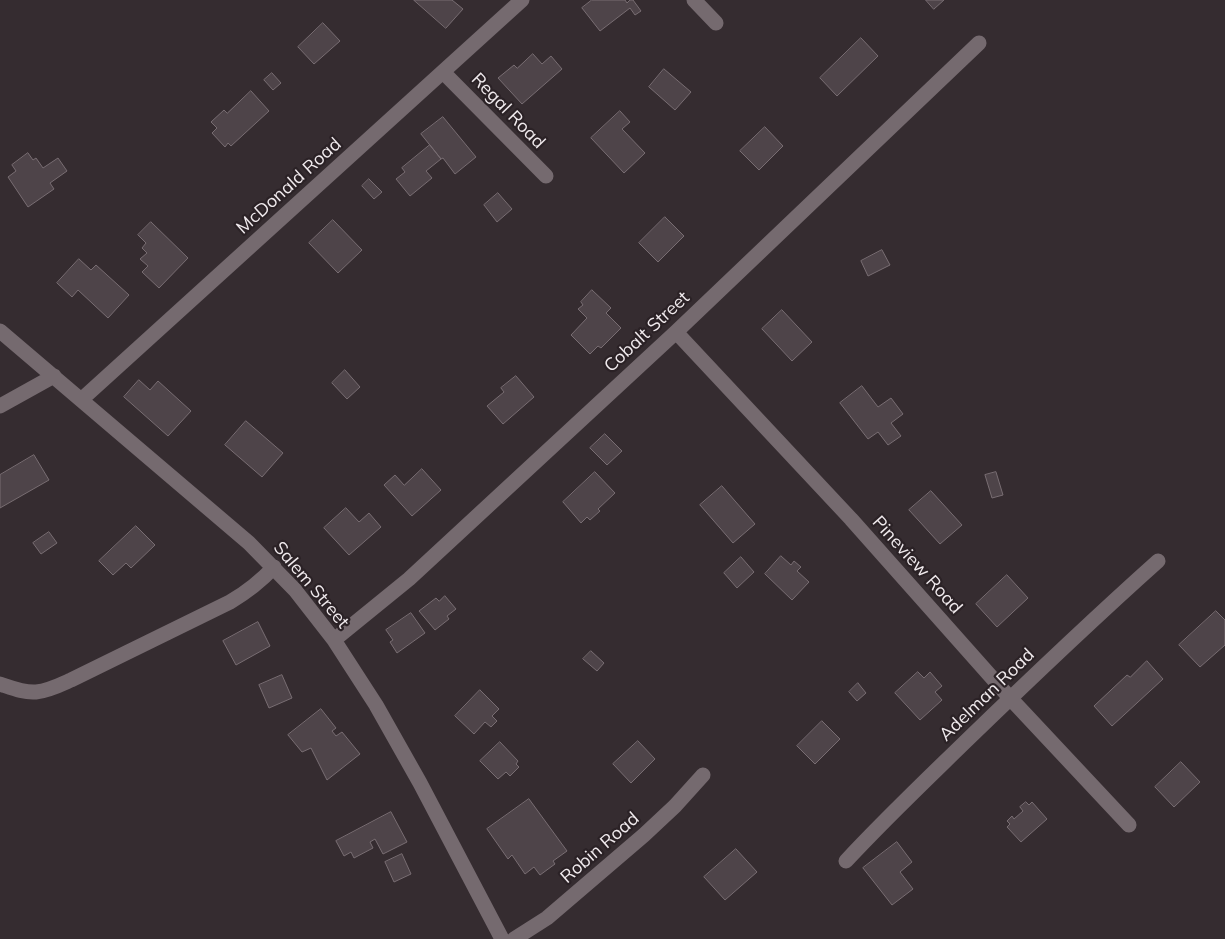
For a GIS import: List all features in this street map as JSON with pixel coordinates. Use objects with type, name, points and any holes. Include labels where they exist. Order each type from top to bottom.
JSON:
[{"type":"street","name":"McDonald Road","points":[[81,400],[522,0]]},
{"type":"street","points":[[694,0],[716,23]]},
{"type":"street","name":"Cobalt Street","points":[[334,640],[408,579],[676,332],[979,43]]},
{"type":"street","name":"Regal Road","points":[[443,72],[546,176]]},
{"type":"street","name":"Salem Street","points":[[0,331],[249,543],[295,590],[334,640],[371,698],[425,791],[502,939]]},
{"type":"street","name":"Pineview Road","points":[[676,332],[851,519],[1010,698],[1129,825]]},
{"type":"street","points":[[0,406],[54,376]]},
{"type":"street","name":"Adelman Road","points":[[846,861],[877,828],[1010,698],[1158,561]]},
{"type":"street","points":[[0,684],[20,690],[36,692],[71,680],[230,602],[248,591],[274,567]]},
{"type":"street","name":"Robin Road","points":[[514,939],[546,918],[629,848],[675,806],[703,776]]},
{"type":"building","points":[[414,0],[452,0],[463,9],[446,28]]},
{"type":"building","points":[[592,0],[625,0],[627,3],[633,0],[641,11],[635,15],[630,8],[600,31],[582,8]]},
{"type":"building","points":[[926,0],[944,0],[934,9]]},
{"type":"building","points":[[323,23],[340,41],[314,64],[298,47]]},
{"type":"building","points":[[861,38],[878,56],[837,96],[820,78]]},
{"type":"building","points":[[533,54],[542,64],[551,56],[562,69],[522,104],[498,78],[514,65],[517,68]]},
{"type":"building","points":[[664,69],[691,92],[675,110],[649,87]]},
{"type":"building","points":[[272,73],[281,83],[273,90],[264,80]]},
{"type":"building","points":[[251,91],[269,111],[231,146],[228,143],[225,147],[212,133],[217,128],[211,122],[224,110],[227,113]]},
{"type":"building","points":[[620,111],[630,122],[622,129],[645,153],[624,173],[591,138]]},
{"type":"building","points":[[443,117],[476,157],[455,174],[421,134]]},
{"type":"building","points":[[765,127],[783,146],[759,170],[740,151]]},
{"type":"building","points":[[430,145],[441,159],[426,171],[432,178],[410,196],[396,179],[405,172],[402,168]]},
{"type":"building","points":[[28,153],[33,160],[36,158],[43,168],[58,158],[67,171],[50,183],[54,189],[28,207],[8,177],[16,171],[12,165]]},
{"type":"building","points":[[369,179],[382,192],[374,199],[362,186]]},
{"type":"building","points":[[498,193],[512,209],[497,222],[484,205]]},
{"type":"building","points":[[665,217],[684,236],[658,262],[639,243]]},
{"type":"building","points":[[333,220],[362,250],[338,273],[309,243]]},
{"type":"building","points":[[151,222],[188,258],[159,288],[142,272],[148,266],[140,259],[147,253],[142,248],[146,243],[138,235]]},
{"type":"building","points":[[882,250],[890,265],[868,276],[861,261]]},
{"type":"building","points":[[79,259],[91,270],[96,265],[129,295],[108,318],[78,290],[72,297],[57,283]]},
{"type":"building","points":[[592,290],[611,308],[606,313],[621,328],[601,348],[598,346],[590,354],[571,335],[587,318],[578,309],[583,305],[581,302]]},
{"type":"building","points":[[782,310],[812,342],[792,361],[762,329]]},
{"type":"building","points":[[345,370],[360,387],[347,399],[332,383]]},
{"type":"building","points":[[516,376],[534,397],[503,424],[487,406],[504,392],[501,388]]},
{"type":"building","points":[[139,380],[150,390],[158,381],[191,411],[168,436],[124,397]]},
{"type":"building","points":[[862,386],[878,407],[891,398],[903,414],[891,423],[901,436],[888,445],[878,432],[868,439],[840,403]]},
{"type":"building","points":[[246,421],[283,453],[262,477],[225,445]]},
{"type":"building","points":[[605,434],[622,451],[607,465],[590,448]]},
{"type":"building","points":[[34,455],[49,480],[0,508],[0,475]]},
{"type":"building","points":[[422,469],[441,490],[412,516],[384,485],[395,475],[404,485]]},
{"type":"building","points":[[595,472],[615,493],[598,509],[600,511],[590,520],[587,517],[581,523],[563,502]]},
{"type":"building","points":[[996,472],[1003,495],[992,498],[985,475]]},
{"type":"building","points":[[722,486],[755,524],[733,543],[700,505]]},
{"type":"building","points":[[931,491],[962,525],[940,544],[909,510]]},
{"type":"building","points":[[346,508],[359,522],[369,513],[381,527],[349,555],[324,528]]},
{"type":"building","points":[[136,526],[155,545],[131,568],[126,563],[113,575],[99,561]]},
{"type":"building","points":[[49,532],[57,543],[41,554],[33,543]]},
{"type":"building","points":[[781,556],[791,565],[794,561],[801,567],[797,571],[809,582],[792,600],[765,574]]},
{"type":"building","points":[[741,557],[754,572],[737,588],[724,573]]},
{"type":"building","points":[[1007,575],[1028,598],[997,627],[976,604]]},
{"type":"building","points":[[445,596],[456,609],[447,616],[449,619],[435,630],[419,611],[436,598],[439,601]]},
{"type":"building","points":[[1216,611],[1225,620],[1225,645],[1200,667],[1179,645]]},
{"type":"building","points":[[411,613],[425,633],[397,653],[390,642],[393,640],[386,630]]},
{"type":"building","points":[[258,622],[270,646],[236,665],[223,641]]},
{"type":"building","points":[[591,651],[604,663],[597,671],[583,659]]},
{"type":"building","points":[[1147,661],[1163,679],[1112,726],[1094,706],[1127,675],[1130,677]]},
{"type":"building","points":[[918,672],[924,678],[930,672],[942,686],[935,692],[942,700],[920,720],[895,693]]},
{"type":"building","points":[[282,675],[292,698],[269,708],[259,685]]},
{"type":"building","points":[[858,683],[866,693],[857,701],[849,692]]},
{"type":"building","points":[[480,690],[499,709],[492,716],[497,721],[491,727],[485,722],[474,734],[455,716]]},
{"type":"building","points":[[321,709],[336,728],[332,731],[336,736],[342,732],[360,754],[327,780],[311,748],[302,752],[288,735]]},
{"type":"building","points":[[822,721],[840,739],[815,764],[797,746]]},
{"type":"building","points":[[638,741],[655,759],[631,783],[613,764]]},
{"type":"building","points":[[500,742],[518,761],[516,764],[519,767],[510,776],[506,772],[498,779],[480,761]]},
{"type":"building","points":[[1181,762],[1200,782],[1174,807],[1155,787]]},
{"type":"building","points":[[529,799],[567,851],[553,861],[555,864],[540,875],[534,867],[525,874],[512,855],[508,859],[487,829]]},
{"type":"building","points":[[1026,802],[1029,805],[1032,802],[1047,819],[1021,842],[1007,827],[1010,824],[1007,821],[1012,816],[1014,819],[1023,811],[1020,807]]},
{"type":"building","points":[[391,812],[407,842],[383,854],[375,839],[370,842],[373,848],[354,858],[351,852],[344,856],[336,841]]},
{"type":"building","points":[[897,842],[912,862],[900,872],[913,889],[892,905],[863,868]]},
{"type":"building","points":[[736,849],[757,872],[725,900],[704,877]]},
{"type":"building","points":[[402,854],[411,874],[394,882],[385,862]]}]
